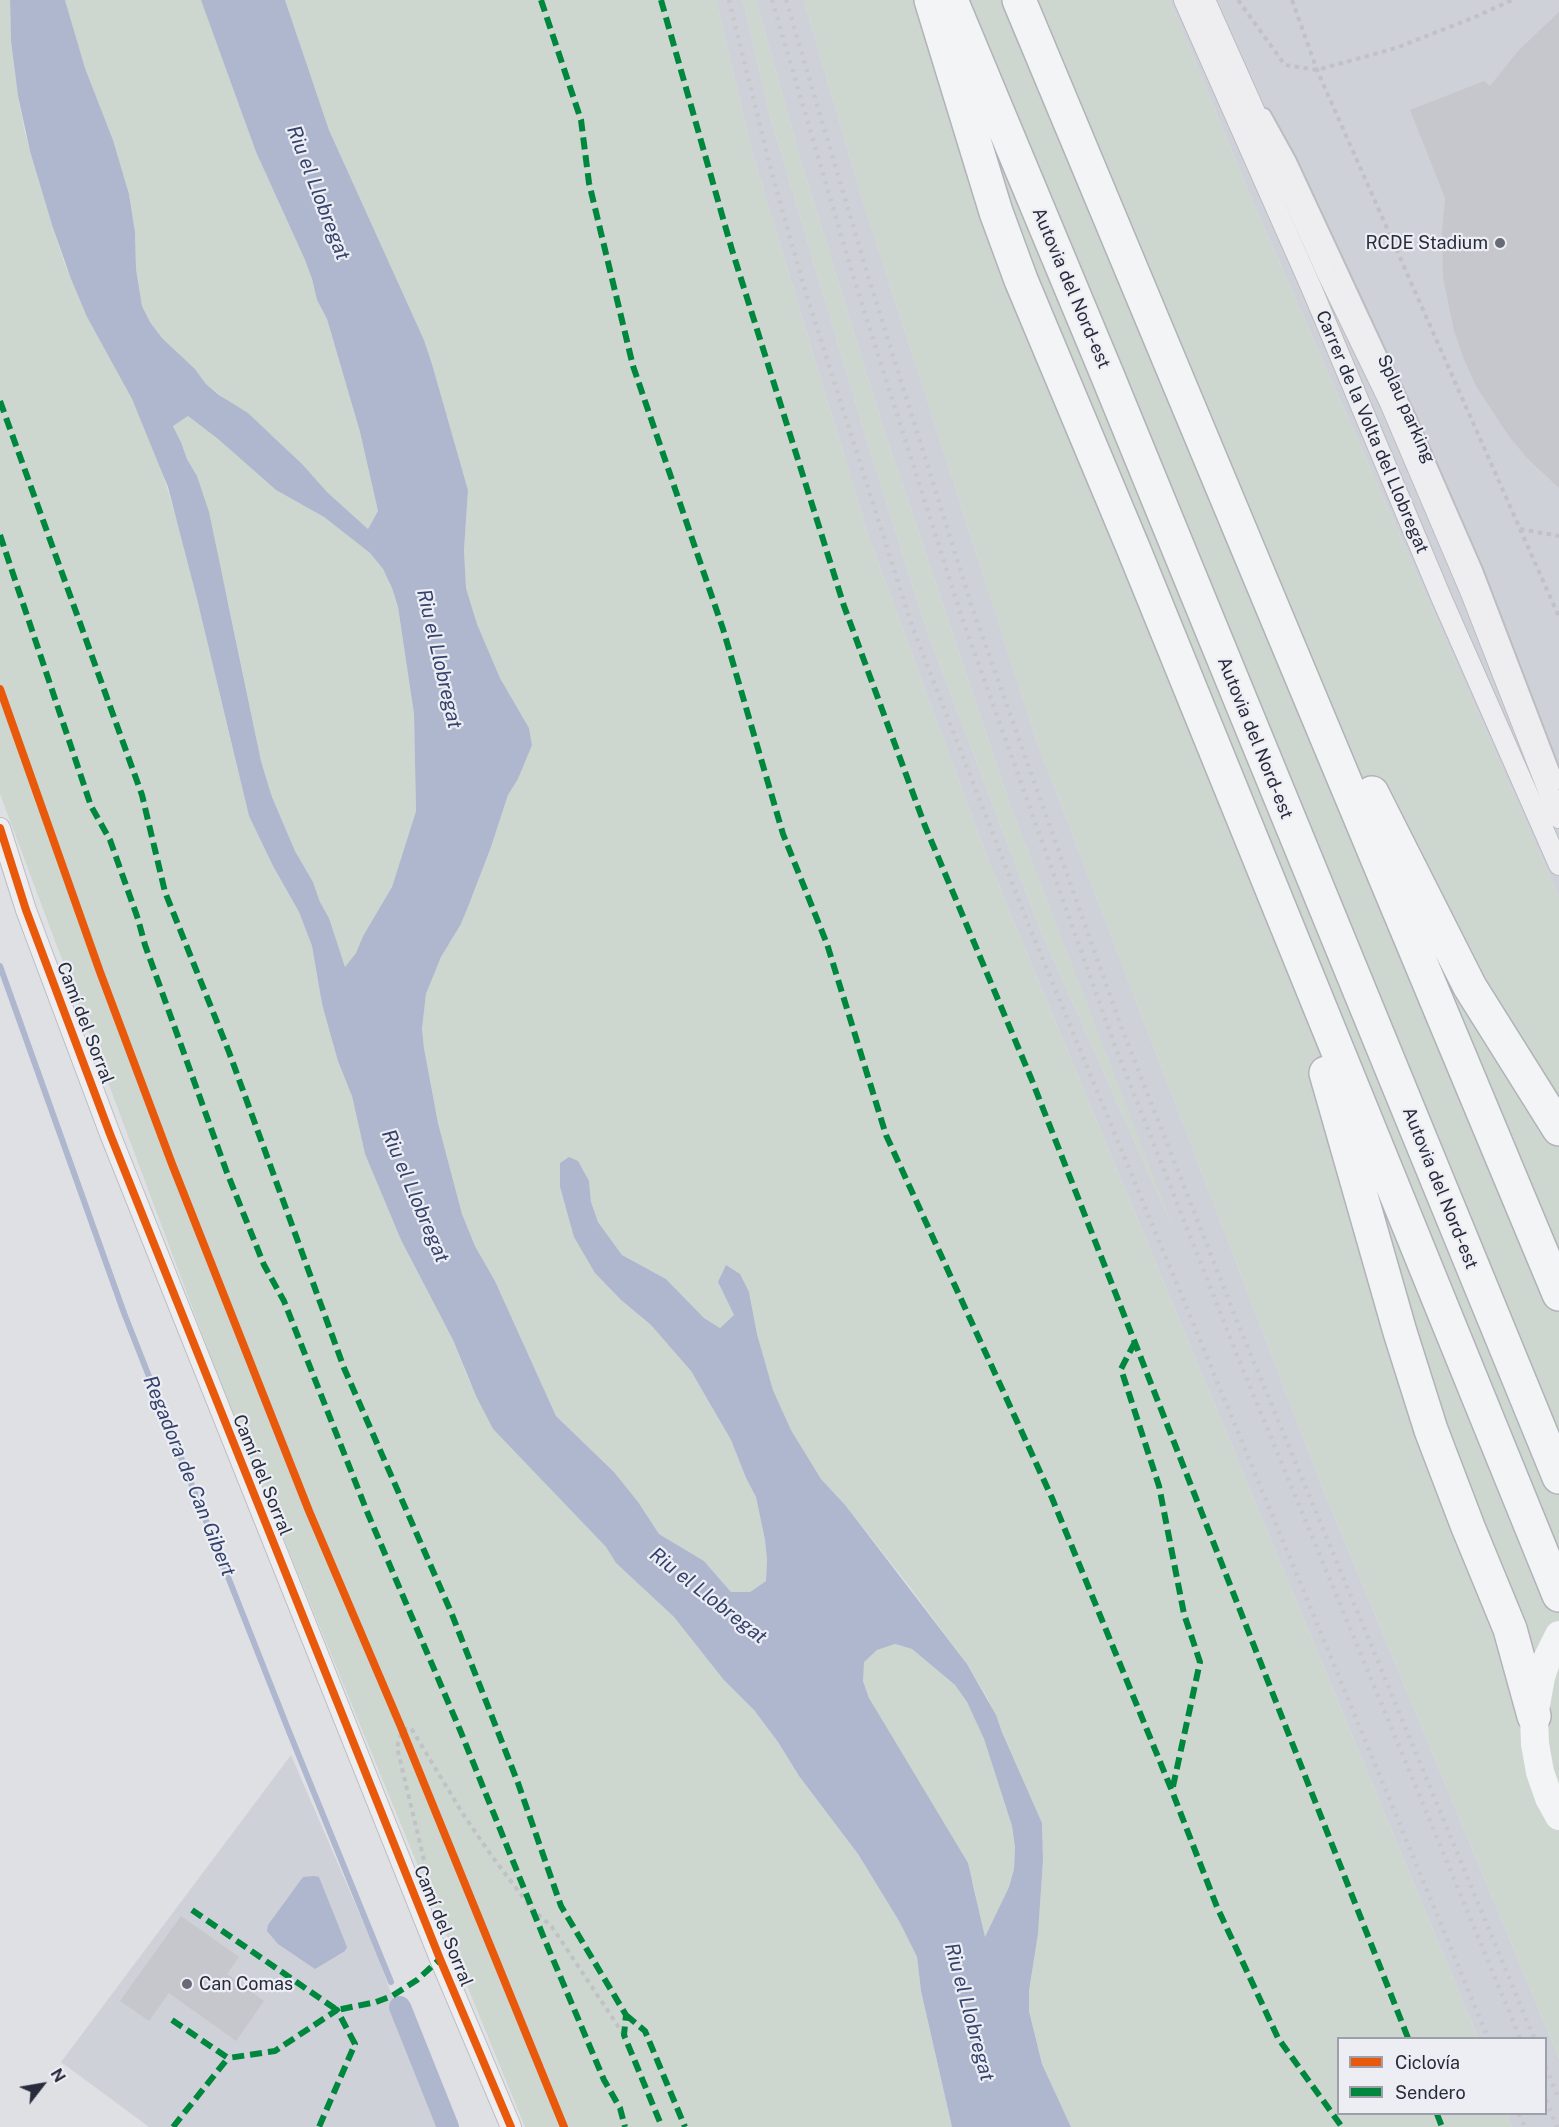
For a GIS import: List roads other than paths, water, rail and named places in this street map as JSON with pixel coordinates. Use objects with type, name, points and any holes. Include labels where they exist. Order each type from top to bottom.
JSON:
[{"type":"highway","points":[[931,0],[996,212],[1021,280],[1134,550],[1559,1595]]},
{"type":"highway","name":"Autovia del Nord-est","points":[[951,0],[1559,1477]]},
{"type":"highway","points":[[1019,0],[1559,1293]]},
{"type":"highway","points":[[1198,427],[1384,818],[1465,976],[1559,1130]]},
{"type":"highway","points":[[1281,915],[1403,1343],[1431,1430],[1510,1629],[1534,1716]]},
{"type":"main road","points":[[1557,1638],[1541,1677],[1534,1716],[1535,1744],[1540,1772],[1549,1798],[1559,1816]]},
{"type":"street","name":"Carrer de la Volta del Llobregat","points":[[1184,0],[1311,287],[1437,586],[1559,865]]},
{"type":"street","name":"Carrer de la Volta del Llobregat","points":[[1205,0],[1327,273],[1394,413],[1483,623],[1559,818]]},
{"type":"street","name":"Camí del Sorral","points":[[0,828],[26,910],[110,1134],[427,1927],[511,2127]]},
{"type":"lane","name":"Splau parking","points":[[1225,46],[1291,161],[1411,419],[1477,570],[1559,784]]},
{"type":"water","name":"Riu el Llobregat","points":[[10,0],[65,0],[85,68],[113,140],[129,194],[142,306],[150,322],[162,338],[195,369],[206,384],[248,413],[302,464],[327,492],[368,529],[378,511],[360,432],[327,319],[317,300],[305,260],[256,152],[201,0],[285,0],[329,130],[424,340],[432,364],[468,490],[464,550],[466,588],[477,624],[500,678],[529,728],[532,745],[518,779],[508,795],[491,847],[461,924],[441,957],[426,994],[422,1029],[424,1048],[438,1123],[462,1214],[556,1416],[614,1472],[638,1502],[659,1534],[704,1561],[731,1592],[750,1592],[766,1581],[765,1540],[756,1497],[731,1440],[691,1371],[651,1325],[621,1300],[595,1273],[574,1237],[560,1187],[560,1163],[569,1157],[578,1161],[589,1181],[591,1202],[598,1222],[622,1255],[666,1279],[704,1318],[720,1328],[734,1315],[718,1282],[726,1265],[740,1274],[749,1292],[757,1334],[773,1390],[791,1430],[821,1479],[846,1506],[967,1664],[996,1715],[1042,1823],[1043,1860],[1038,1934],[1029,1991],[1029,2011],[1042,2064],[1071,2127],[952,2127],[921,1991],[917,1957],[899,1921],[858,1854],[799,1776],[778,1742],[754,1710],[723,1679],[674,1617],[616,1563],[606,1547],[493,1429],[476,1396],[453,1340],[401,1240],[365,1154],[352,1096],[338,1061],[322,1004],[312,946],[299,912],[273,866],[249,816],[168,487],[132,399],[87,317],[71,279],[30,151],[18,96],[11,41]],"holes":[[[188,416],[276,490],[324,517],[370,553],[383,569],[398,607],[414,714],[416,811],[392,887],[363,936],[356,953],[345,967],[329,918],[313,882],[295,851],[272,797],[261,761],[209,512],[197,476],[173,426]],[[895,1644],[912,1649],[955,1685],[967,1702],[984,1739],[1012,1826],[1015,1847],[1014,1869],[1009,1887],[985,1937],[968,1863],[869,1698],[863,1681],[864,1662],[877,1650]]]},
{"type":"water","points":[[303,1877],[319,1877],[347,1947],[345,1951],[315,1969],[278,1944],[267,1931],[268,1925]]},
{"type":"waterway","name":"Regadora de Can Gibert","points":[[0,966],[124,1313],[288,1729],[391,1982]]},
{"type":"waterway","name":"Regadora de Can Gibert","points":[[400,2007],[448,2127]]},
{"type":"railway","points":[[729,0],[772,174],[804,287],[912,626],[1027,921],[1488,2037]]},
{"type":"railway","points":[[772,0],[854,279],[960,612],[1115,1046],[1241,1365],[1520,2037]]},
{"type":"railway","points":[[786,0],[868,276],[972,607],[1122,1029],[1239,1326],[1534,2037]]},
{"type":"railway","points":[[1547,2070],[1559,2100]]},
{"type":"railway","points":[[1547,2102],[1557,2127]]},
{"type":"railway","points":[[1519,2115],[1525,2127]]},
{"type":"place","name":"RCDE Stadium","points":[[1500,243]]},
{"type":"place","name":"Can Comas","points":[[187,1984]]}]
